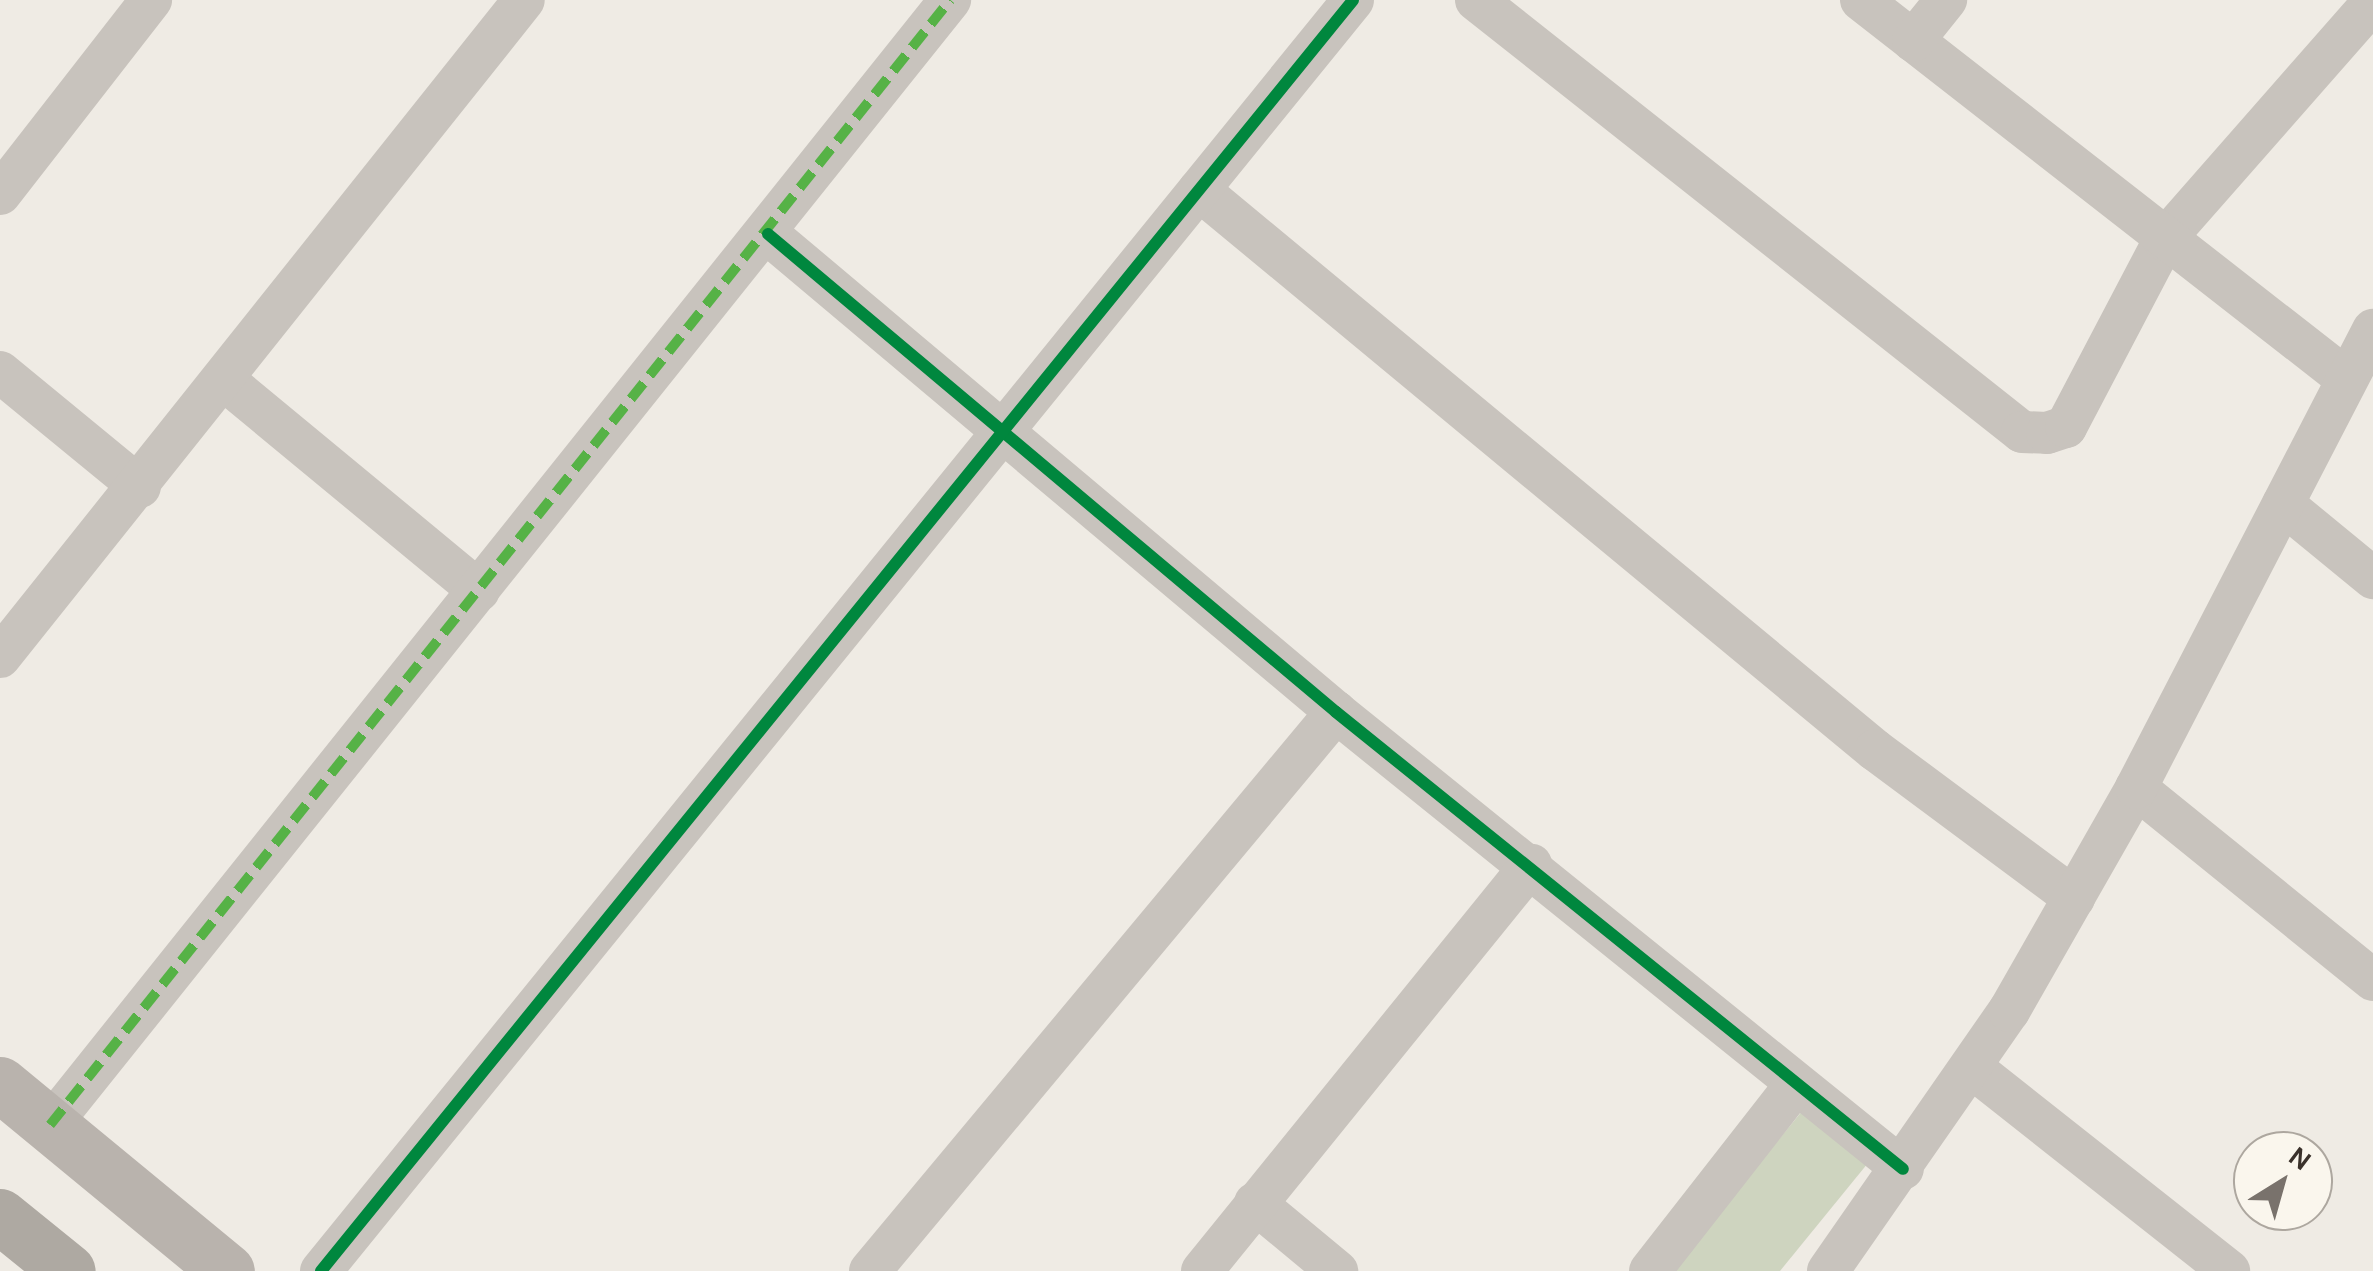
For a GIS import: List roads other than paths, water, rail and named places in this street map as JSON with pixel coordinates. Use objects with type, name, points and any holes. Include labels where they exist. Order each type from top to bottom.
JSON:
[{"type":"highway","points":[[0,1216],[68,1271]]},
{"type":"main road","points":[[0,1084],[227,1271]]},
{"type":"street","points":[[0,194],[151,0]]},
{"type":"street","points":[[50,1125],[768,234],[950,0]]},
{"type":"street","points":[[320,1271],[1353,0]]},
{"type":"street","points":[[1476,0],[2022,432],[2066,427],[2164,240],[2373,2]]},
{"type":"street","points":[[1861,0],[2348,380]]},
{"type":"street","points":[[1913,41],[1946,0]]},
{"type":"street","points":[[0,657],[140,487],[514,3]]},
{"type":"street","points":[[1198,190],[1875,750],[2074,898]]},
{"type":"street","points":[[768,234],[1336,712],[1531,865],[1903,1169]]},
{"type":"street","points":[[1828,1271],[1971,1067],[2074,898],[2136,788],[2373,330]]},
{"type":"street","points":[[0,372],[140,487]]},
{"type":"street","points":[[222,379],[480,591]]},
{"type":"street","points":[[2283,504],[2373,578]]},
{"type":"street","points":[[870,1271],[1336,712]]},
{"type":"street","points":[[2136,788],[2373,980]]},
{"type":"street","points":[[1202,1271],[1531,865]]},
{"type":"street","points":[[1971,1067],[2229,1271]]},
{"type":"street","points":[[1650,1271],[1796,1084]]},
{"type":"street","points":[[1255,1203],[1337,1271]]}]
